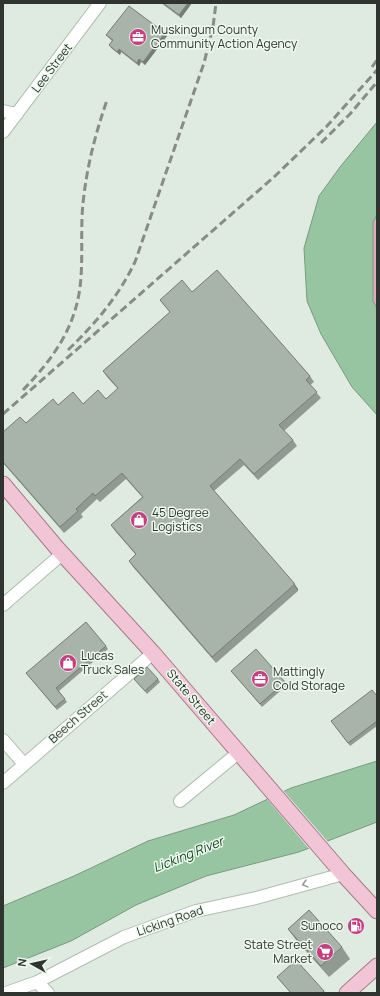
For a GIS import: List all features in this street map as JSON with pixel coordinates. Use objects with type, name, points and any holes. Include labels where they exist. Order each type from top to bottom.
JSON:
[{"type":"main road","name":"State Street","points":[[3,484],[62,554],[153,653],[238,753],[377,911]]},
{"type":"main road","points":[[347,993],[377,966]]},
{"type":"street","name":"Lee Street","points":[[3,132],[100,3]]},
{"type":"street","points":[[3,111],[17,114]]},
{"type":"street","points":[[3,605],[62,554]]},
{"type":"street","name":"Beech Street","points":[[3,783],[153,653]]},
{"type":"street","points":[[3,740],[24,764]]},
{"type":"street","points":[[180,801],[238,753]]},
{"type":"street","name":"Licking Road","points":[[6,993],[24,991],[37,982],[124,937],[196,911],[256,898],[340,870]]},
{"type":"street","points":[[37,982],[48,993]]},
{"type":"shaded area","points":[[377,215],[377,308],[373,301],[373,222]]},
{"type":"water","points":[[377,122],[377,215],[373,222],[373,301],[377,308],[377,415],[352,387],[321,334],[307,301],[304,248],[319,196],[340,167]]},
{"type":"water","name":"Licking River","points":[[377,761],[377,822],[299,852],[206,876],[136,905],[71,941],[3,968],[3,906],[74,876],[148,841],[234,815],[291,788]]},
{"type":"pier","points":[[283,790],[329,843],[310,850],[266,798]]},
{"type":"building","points":[[163,3],[188,3],[179,15]]},
{"type":"building","name":"Muskingum County Community Action Agency","points":[[129,6],[165,33],[143,62],[139,59],[137,63],[119,49],[117,52],[109,45],[113,40],[106,35]]},
{"type":"building","points":[[217,270],[310,376],[306,380],[317,392],[279,425],[293,440],[254,474],[240,459],[210,486],[294,583],[294,585],[212,657],[129,561],[136,554],[111,525],[143,497],[122,473],[95,496],[93,493],[76,509],[78,511],[60,527],[3,462],[3,432],[20,417],[26,423],[53,399],[58,405],[73,392],[83,404],[98,390],[106,399],[118,388],[103,371],[170,312],[160,300],[182,280],[192,292]]},
{"type":"building","name":"Lucas Truck Sales","points":[[86,622],[106,646],[56,688],[65,699],[55,707],[26,673]]},
{"type":"building","name":"Mattingly Cold Storage","points":[[256,649],[285,682],[260,704],[231,671]]},
{"type":"building","points":[[147,667],[158,679],[145,691],[134,679]]},
{"type":"building","points":[[372,690],[377,696],[377,721],[348,743],[331,721]]},
{"type":"building","name":"State Street Market","points":[[309,910],[342,947],[321,966],[288,929]]},
{"type":"building","points":[[296,960],[324,991],[322,993],[291,993],[277,977]]},
{"type":"railway","points":[[68,350],[106,309],[121,287],[135,262],[204,63],[213,27],[216,3]]},
{"type":"railway","points":[[372,67],[377,60]]},
{"type":"railway","points":[[3,414],[274,177],[327,126],[377,70]]},
{"type":"railway","points":[[321,143],[350,114],[377,82]]},
{"type":"railway","points":[[23,390],[51,358],[65,334],[76,308],[79,294],[82,260],[82,214],[85,189],[92,151],[107,100]]},
{"type":"place","name":"Muskingum County Community Action Agency","points":[[138,37]]},
{"type":"place","name":"45 Degree Logistics","points":[[139,520]]},
{"type":"place","name":"Lucas Truck Sales","points":[[68,663]]},
{"type":"place","name":"Mattingly Cold Storage","points":[[260,679]]},
{"type":"place","name":"Sunoco","points":[[356,926]]},
{"type":"place","name":"State Street Market","points":[[325,952]]}]
